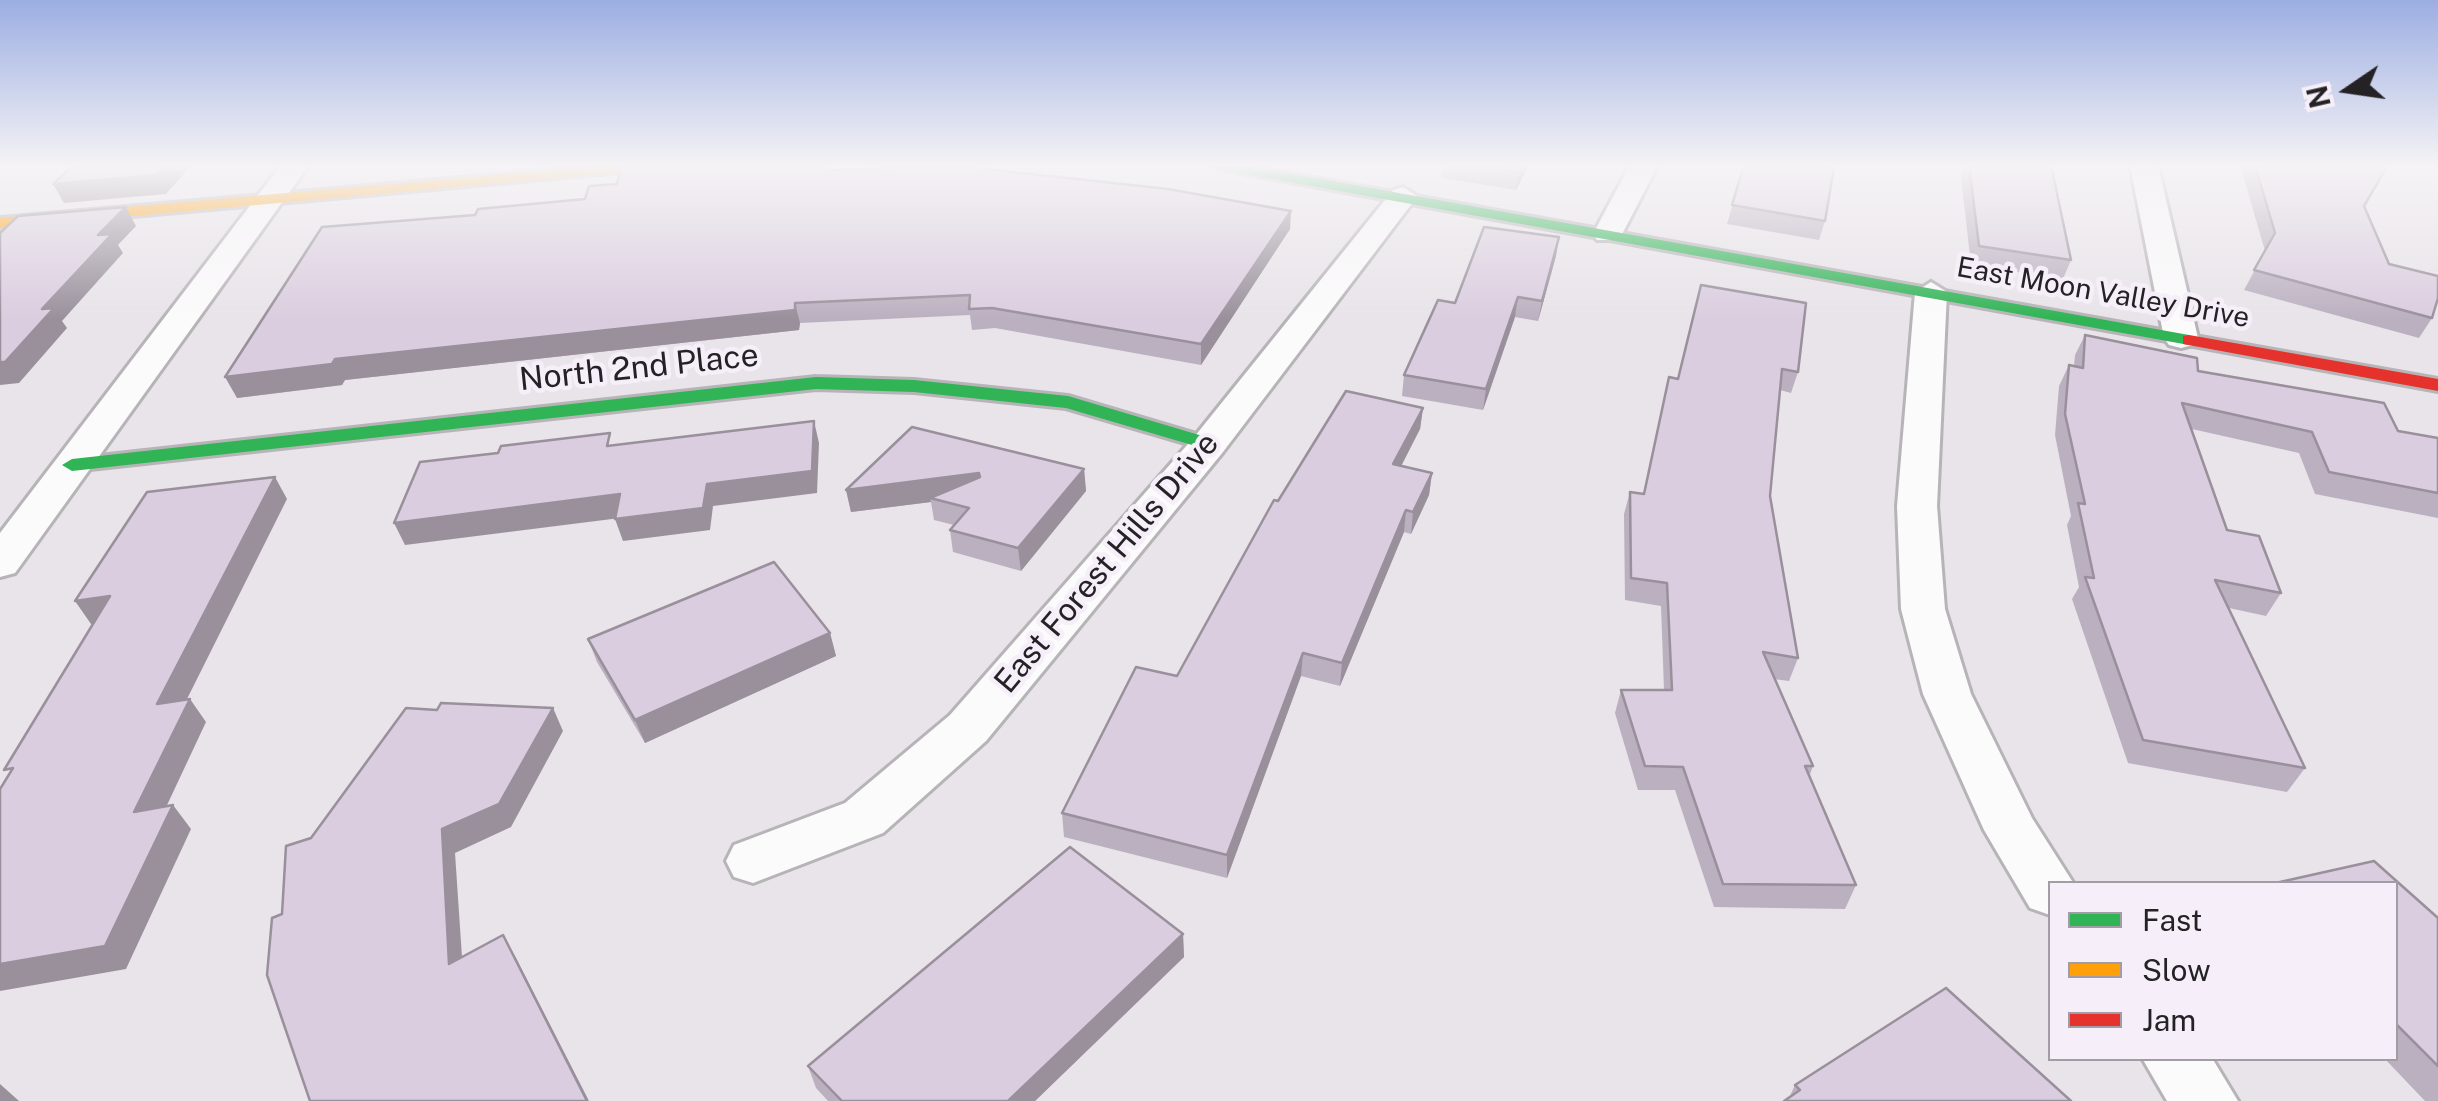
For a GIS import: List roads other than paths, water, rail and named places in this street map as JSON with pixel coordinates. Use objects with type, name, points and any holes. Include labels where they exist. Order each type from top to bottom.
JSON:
[{"type":"street","points":[[0,223],[75,216]]},
{"type":"street","points":[[0,562],[258,216]]},
{"type":"street","name":"East Forest Hills Drive","points":[[753,861],[864,818],[968,728],[1209,444],[1387,216]]},
{"type":"street","name":"East Moon Valley Drive","points":[[1513,216],[2438,385]]},
{"type":"street","points":[[1608,234],[1617,216]]},
{"type":"street","points":[[2155,216],[2181,338]]},
{"type":"street","points":[[1931,292],[1917,506],[1923,609],[1948,694],[2011,830],[2048,889]]},
{"type":"street","name":"North 2nd Place","points":[[72,466],[816,383],[914,386],[1068,402],[1209,444]]},
{"type":"street","points":[[2175,1061],[2206,1101]]}]
